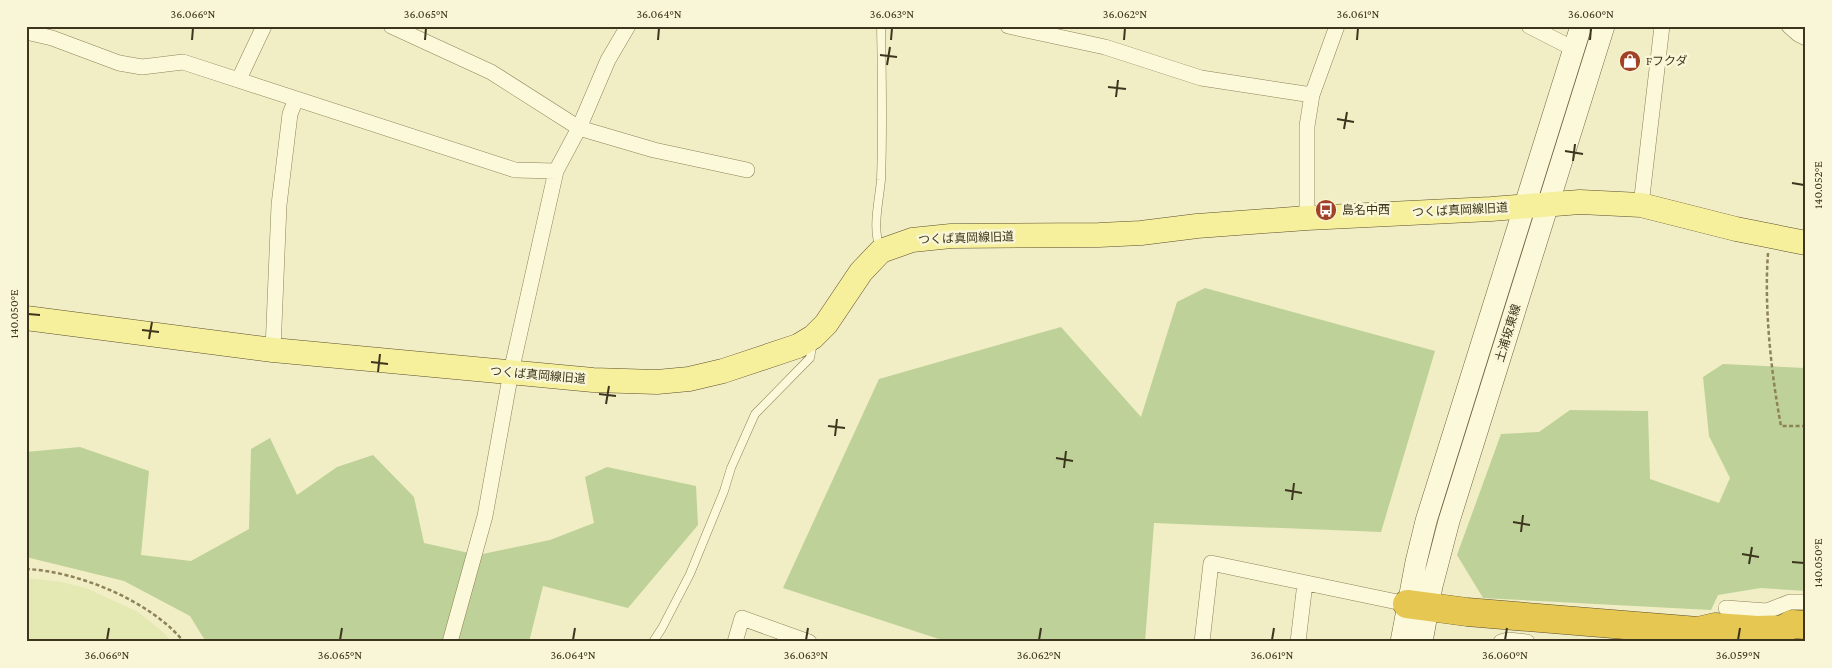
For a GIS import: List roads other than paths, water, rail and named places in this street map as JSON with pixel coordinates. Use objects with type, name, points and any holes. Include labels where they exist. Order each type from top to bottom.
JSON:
[{"type":"highway","points":[[1418,606],[1698,631],[1715,627],[1790,631]]},
{"type":"highway","points":[[1698,631],[1713,639],[1751,642]]},
{"type":"main road","name":"土浦坂東線","points":[[1422,642],[1418,606],[1426,521],[1581,26]]},
{"type":"main road","name":"土浦坂東線","points":[[1401,642],[1418,606],[1450,521],[1604,26]]},
{"type":"main road","name":"つくば真岡線旧道","points":[[26,318],[273,350],[592,380],[657,382],[689,379],[723,371],[798,346],[814,337],[826,324],[861,272],[881,251],[912,240],[951,236],[1124,234],[1197,226],[1307,218],[1592,202],[1641,205],[1770,237],[1806,243]]},
{"type":"street","points":[[239,80],[264,26]]},
{"type":"street","points":[[391,26],[490,72],[580,128],[654,150],[747,170]]},
{"type":"street","points":[[450,642],[485,516],[511,372],[556,171],[580,128],[608,60],[628,26]]},
{"type":"street","points":[[1008,26],[1104,47],[1201,78],[1312,95]]},
{"type":"street","points":[[1307,218],[1307,126],[1312,95],[1337,26]]},
{"type":"street","points":[[1529,26],[1574,49]]},
{"type":"street","points":[[1641,205],[1662,26]]},
{"type":"street","points":[[1789,26],[1806,38]]},
{"type":"street","points":[[26,32],[52,38],[119,63],[142,67],[183,62],[515,170],[556,171]]},
{"type":"street","points":[[273,350],[279,205],[290,114],[296,99]]},
{"type":"street","points":[[1202,642],[1211,563],[1418,606]]},
{"type":"street","points":[[1298,642],[1305,582]]},
{"type":"street","points":[[1726,608],[1766,611],[1790,602],[1806,602]]},
{"type":"street","points":[[736,642],[742,618],[809,642]]},
{"type":"street","points":[[1502,642],[1508,640],[1527,642]]},
{"type":"lane","points":[[881,26],[881,171],[876,239],[881,251]]},
{"type":"lane","points":[[652,642],[662,628],[690,574],[724,492],[730,468],[755,414],[810,358],[814,337]]},
{"type":"place","name":"Fフクダ","points":[[1630,61]]},
{"type":"place","name":"島名中西","points":[[1326,210]]}]
